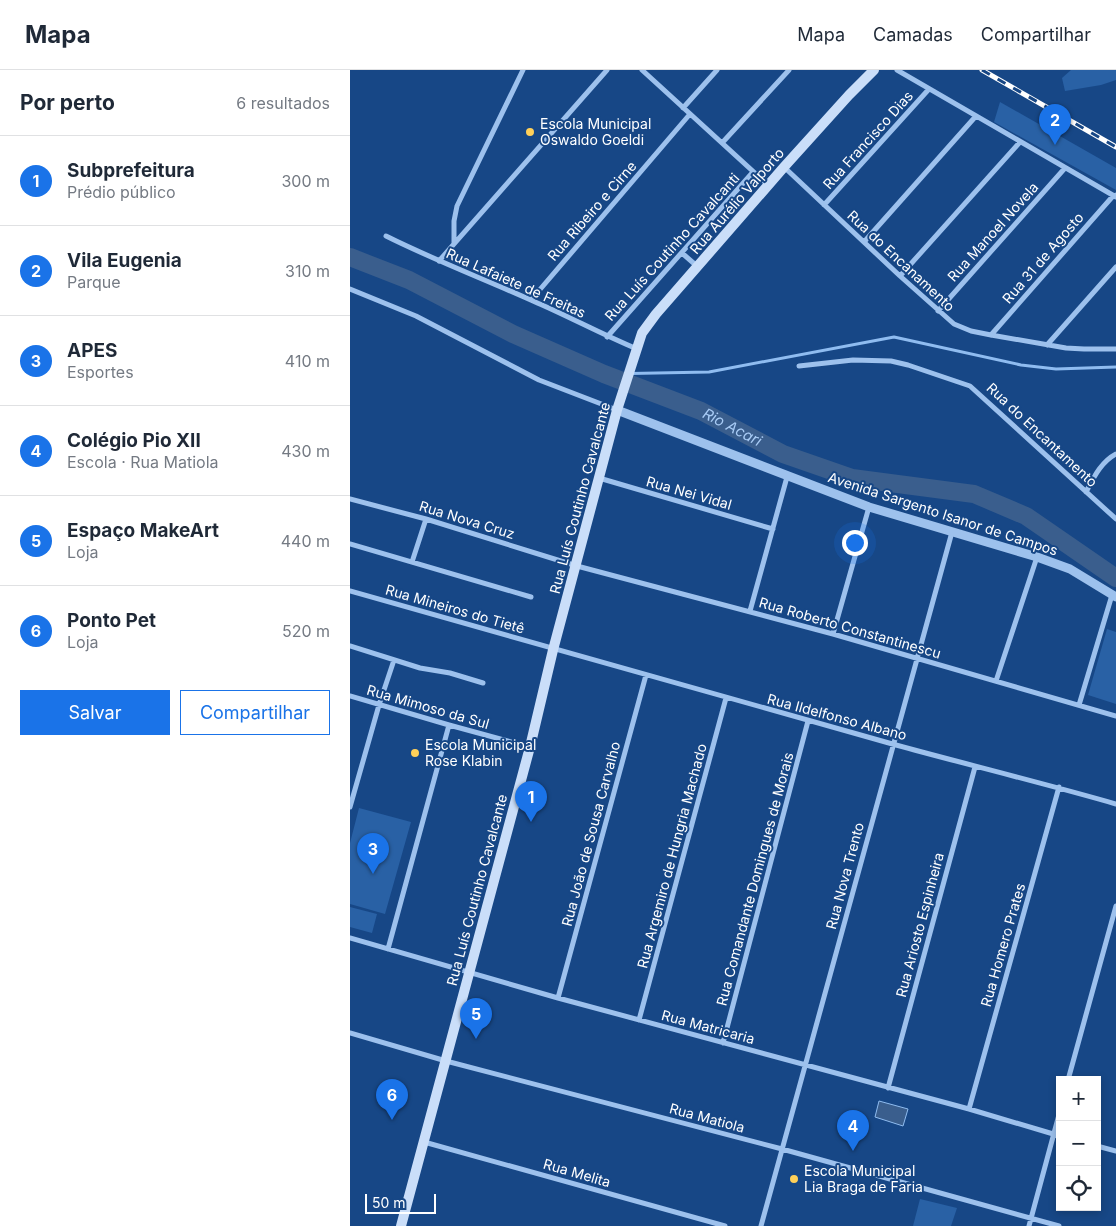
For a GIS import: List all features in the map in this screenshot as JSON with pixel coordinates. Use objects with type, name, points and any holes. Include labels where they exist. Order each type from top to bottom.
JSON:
[{"type":"main road","name":"Rua Aurélio Valporto","points":[[635,354],[647,325],[784,167],[874,70]]},
{"type":"main road","name":"Rua Luís Coutinho Cavalcante","points":[[401,1226],[446,1061],[468,971],[530,747],[553,650],[577,566],[617,410],[635,354]]},
{"type":"street","points":[[454,244],[454,221],[457,206],[523,70]]},
{"type":"street","points":[[439,261],[607,70]]},
{"type":"street","points":[[642,70],[768,185]]},
{"type":"street","points":[[683,108],[718,70]]},
{"type":"street","points":[[722,143],[789,70]]},
{"type":"street","points":[[897,70],[1115,196]]},
{"type":"street","name":"Rua Francisco Dias","points":[[824,205],[929,89]]},
{"type":"street","name":"Rua Ribeiro e Cirne","points":[[531,300],[690,114]]},
{"type":"street","points":[[864,242],[976,116]]},
{"type":"street","points":[[900,276],[1020,142]]},
{"type":"street","name":"Rua do Encanamento","points":[[784,167],[954,324],[971,331],[1047,345],[1084,350],[1116,349]]},
{"type":"street","name":"Rua Manoel Novela","points":[[938,311],[1065,168]]},
{"type":"street","name":"Rua Luís Coutinho Cavalcanti","points":[[607,337],[753,172]]},
{"type":"street","name":"Rua 31 de Agosto","points":[[991,335],[1115,196]]},
{"type":"street","name":"Rua Lafaiete de Freitas","points":[[386,236],[439,261],[561,313],[635,354]]},
{"type":"street","points":[[682,253],[698,267]]},
{"type":"street","points":[[1047,345],[1116,267]]},
{"type":"street","points":[[350,289],[416,316],[539,380],[617,410]]},
{"type":"street","name":"Rua do Encantamento","points":[[799,366],[852,360],[891,361],[970,386],[1116,519]]},
{"type":"street","name":"Avenida Sargento Isanor de Campos","points":[[617,410],[869,507],[1037,557],[1070,570],[1114,596]]},
{"type":"street","points":[[1086,492],[1100,467],[1105,461],[1116,454]]},
{"type":"street","points":[[750,611],[787,477]]},
{"type":"street","name":"Rua Nei Vidal","points":[[599,478],[773,529]]},
{"type":"street","name":"Rua Nova Cruz","points":[[350,498],[426,519],[577,566]]},
{"type":"street","points":[[833,634],[869,507]]},
{"type":"street","points":[[412,562],[426,519]]},
{"type":"street","name":"Rua Nova Trento","points":[[761,1226],[952,532]]},
{"type":"street","points":[[350,544],[531,597]]},
{"type":"street","points":[[996,681],[1037,557]]},
{"type":"street","name":"Rua Roberto Constantinescu","points":[[577,566],[833,634],[1116,716]]},
{"type":"street","name":"Rua Mineiros do Tietê","points":[[350,591],[553,650]]},
{"type":"street","points":[[1079,705],[1114,596]]},
{"type":"street","points":[[350,646],[394,660],[483,682]]},
{"type":"street","name":"Rua Ildelfonso Albano","points":[[553,650],[975,767],[1059,787],[1116,804]]},
{"type":"street","points":[[350,807],[394,660]]},
{"type":"street","name":"Rua João de Sousa Carvalho","points":[[558,998],[646,675]]},
{"type":"street","name":"Rua Mimoso da Sul","points":[[350,696],[448,726],[530,747]]},
{"type":"street","name":"Rua Argemiro de Hungria Machado","points":[[639,1020],[726,698]]},
{"type":"street","name":"Rua Comandante Domingues de Morais","points":[[723,1043],[808,721]]},
{"type":"street","points":[[388,949],[448,726]]},
{"type":"street","name":"Rua Ariosto Espinheira","points":[[888,1088],[975,767]]},
{"type":"street","name":"Rua Homero Prates","points":[[969,1109],[1059,787]]},
{"type":"street","points":[[1069,1076],[1116,906]]},
{"type":"street","name":"Rua Matricaria","points":[[350,938],[558,998],[969,1109],[1056,1135]]},
{"type":"street","name":"Rua Matiola","points":[[350,1033],[446,1061],[782,1149],[1059,1226]]},
{"type":"street","points":[[1029,1226],[1057,1121]]},
{"type":"street","name":"Rua Melita","points":[[423,1142],[725,1226]]},
{"type":"street","points":[[1101,1147],[1116,1150]]},
{"type":"shaded area","points":[[1071,70],[1116,70],[1116,80],[1101,85],[1065,91],[1062,78]]},
{"type":"shaded area","points":[[1000,102],[1116,168],[1116,190],[994,122]]},
{"type":"shaded area","points":[[1107,629],[1116,632],[1116,704],[1088,695]]},
{"type":"shaded area","points":[[359,808],[411,822],[385,914],[350,904],[350,843]]},
{"type":"shaded area","points":[[350,907],[377,914],[372,933],[350,927]]},
{"type":"shaded area","points":[[879,1101],[908,1109],[903,1126],[875,1117]]},
{"type":"shaded area","points":[[920,1199],[957,1208],[951,1226],[913,1226]]},
{"type":"waterway","name":"Rio Acari","points":[[350,257],[409,280],[513,334],[604,374],[701,411],[783,454],[852,478],[974,494],[1026,516],[1116,578]]},
{"type":"waterway","points":[[604,374],[709,372],[894,337],[1021,365],[1056,369],[1116,367]]},
{"type":"railway","points":[[982,70],[1116,147]]},
{"type":"place","name":"Escola Municipal Oswaldo Goeldi","points":[[530,132]]},
{"type":"place","name":"Vila Eugenia","points":[[1055,145]]},
{"type":"place","name":"Escola Municipal Rose Klabin","points":[[415,753]]},
{"type":"place","name":"Subprefeitura","points":[[531,822]]},
{"type":"place","name":"APES","points":[[373,874]]},
{"type":"place","name":"Espaço MakeArt","points":[[476,1039]]},
{"type":"place","name":"Ponto Pet","points":[[392,1120]]},
{"type":"place","name":"Colégio Pio XII","points":[[853,1151]]},
{"type":"place","name":"Escola Municipal Lia Braga de Faria","points":[[794,1179]]}]
